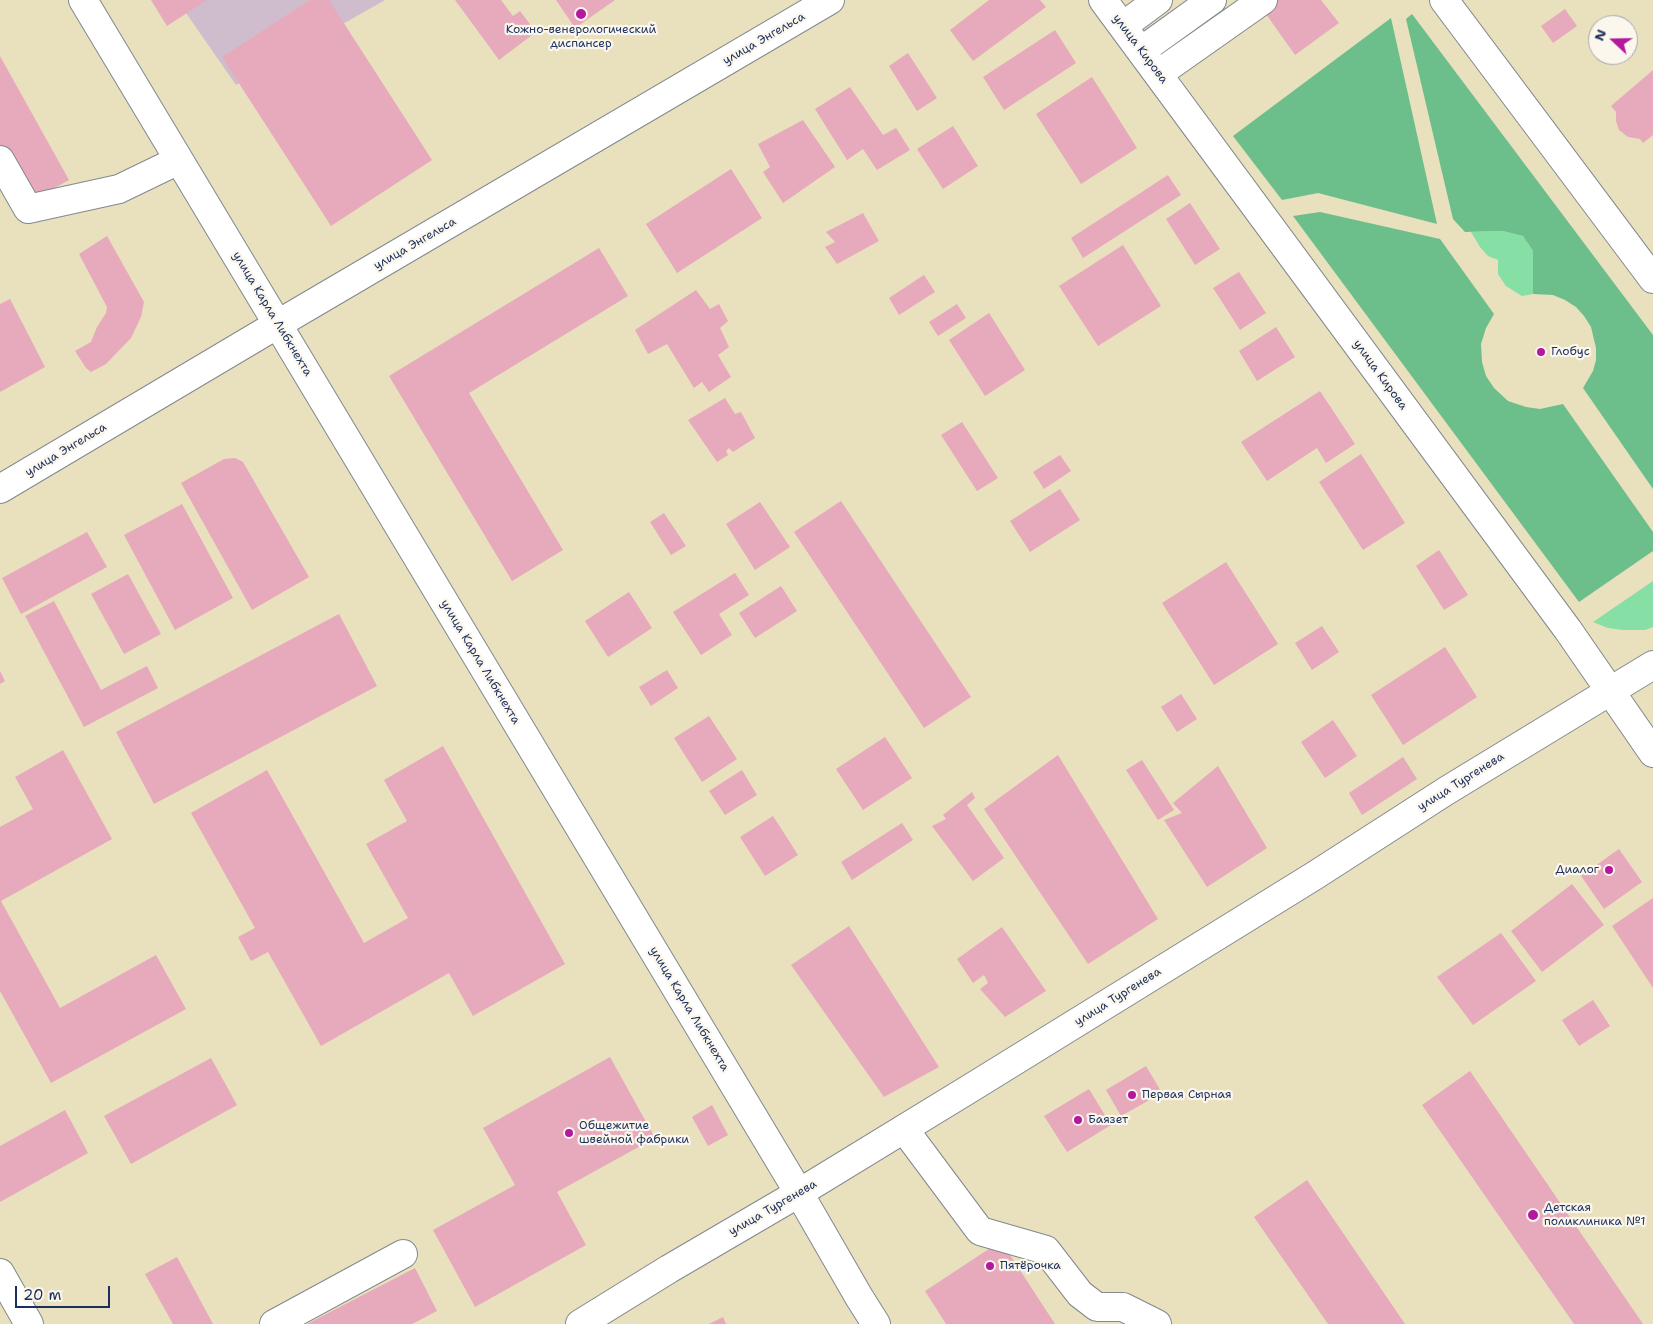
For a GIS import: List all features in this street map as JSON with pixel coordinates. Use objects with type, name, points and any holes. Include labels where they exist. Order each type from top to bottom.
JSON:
[{"type":"main road","name":"улица Карла Либкнехта","points":[[83,0],[799,1193],[858,1297],[876,1324]]},
{"type":"main road","name":"улица Энгельса","points":[[0,489],[830,0]]},
{"type":"main road","name":"улица Кирова","points":[[1103,0],[1568,630],[1653,752]]},
{"type":"main road","points":[[1123,26],[1158,0]]},
{"type":"main road","points":[[1141,51],[1212,0]]},
{"type":"main road","points":[[1158,74],[1263,0]]},
{"type":"main road","points":[[1444,0],[1653,279]]},
{"type":"main road","points":[[0,160],[28,209],[119,189],[179,160]]},
{"type":"main road","name":"улица Тургенева","points":[[580,1324],[904,1129],[1446,791],[1653,665]]},
{"type":"main road","points":[[904,1129],[980,1231],[1046,1250],[1080,1294],[1097,1308],[1122,1307],[1157,1324]]},
{"type":"main road","points":[[274,1324],[403,1254]]},
{"type":"main road","points":[[0,1273],[29,1324]]},
{"type":"shaded area","points":[[177,0],[385,0],[236,85]]},
{"type":"green space","points":[[1412,14],[1653,335],[1653,489],[1583,388],[1593,371],[1596,360],[1596,348],[1591,327],[1584,316],[1576,307],[1565,300],[1553,295],[1533,294],[1533,251],[1523,236],[1503,231],[1465,232],[1453,219],[1406,19]]},
{"type":"green space","points":[[1391,18],[1437,224],[1318,193],[1282,200],[1233,136]]},
{"type":"green space","points":[[1320,212],[1440,239],[1494,314],[1486,328],[1481,344],[1482,362],[1486,376],[1494,388],[1508,401],[1526,407],[1540,409],[1563,404],[1653,532],[1653,551],[1579,602],[1293,216]]},
{"type":"green space","points":[[1503,231],[1523,236],[1533,251],[1533,294],[1522,296],[1506,286],[1498,274],[1498,260],[1488,256],[1471,232]]},
{"type":"green space","points":[[1653,581],[1653,627],[1645,630],[1623,630],[1608,628],[1593,622]]},
{"type":"building","points":[[151,0],[207,0],[167,26]]},
{"type":"building","points":[[310,0],[329,0],[432,160],[331,226],[222,57]]},
{"type":"building","points":[[455,0],[501,0],[513,16],[520,11],[536,32],[499,60]]},
{"type":"building","name":"Кожно-венерологический диспансер","points":[[556,0],[615,0],[575,28]]},
{"type":"building","points":[[989,0],[1040,0],[1046,7],[973,61],[950,30]]},
{"type":"building","points":[[1256,0],[1321,0],[1339,23],[1295,55]]},
{"type":"building","points":[[1565,9],[1577,26],[1553,43],[1541,26]]},
{"type":"building","points":[[1055,30],[1076,63],[1004,110],[983,77]]},
{"type":"building","points":[[908,53],[937,98],[917,111],[889,66]]},
{"type":"building","points":[[0,56],[69,180],[14,210],[0,184]]},
{"type":"building","points":[[1653,70],[1653,135],[1643,143],[1640,139],[1628,137],[1619,130],[1616,112],[1611,106]]},
{"type":"building","points":[[1092,77],[1137,148],[1081,184],[1036,114]]},
{"type":"building","points":[[850,87],[883,135],[896,128],[910,150],[877,170],[863,149],[847,160],[815,109]]},
{"type":"building","points":[[803,120],[835,167],[783,203],[763,172],[770,167],[758,144]]},
{"type":"building","points":[[953,126],[978,166],[943,189],[917,149]]},
{"type":"building","points":[[731,169],[762,218],[677,273],[646,224]]},
{"type":"building","points":[[1168,175],[1181,195],[1083,258],[1071,238]]},
{"type":"building","points":[[1190,203],[1220,249],[1195,265],[1166,219]]},
{"type":"building","points":[[863,213],[879,241],[837,264],[825,247],[835,242],[826,232]]},
{"type":"building","points":[[107,236],[144,302],[141,317],[131,338],[106,364],[91,372],[86,368],[75,351],[91,342],[97,327],[106,313],[107,307],[79,254]]},
{"type":"building","points":[[1123,245],[1161,306],[1098,346],[1059,286]]},
{"type":"building","points":[[599,248],[628,296],[469,393],[563,550],[512,581],[389,376]]},
{"type":"building","points":[[1239,272],[1266,313],[1240,330],[1213,288]]},
{"type":"building","points":[[924,275],[935,292],[899,315],[889,298]]},
{"type":"building","points":[[696,290],[710,309],[719,304],[728,321],[720,328],[729,347],[718,355],[731,377],[709,392],[702,382],[694,388],[667,344],[648,354],[635,330]]},
{"type":"building","points":[[10,299],[45,367],[0,392],[0,304]]},
{"type":"building","points":[[957,304],[966,318],[938,336],[929,322]]},
{"type":"building","points":[[989,313],[1025,370],[985,396],[949,340]]},
{"type":"building","points":[[1276,327],[1295,357],[1257,381],[1239,351]]},
{"type":"building","points":[[1320,391],[1355,444],[1326,463],[1317,448],[1267,481],[1241,442]]},
{"type":"building","points":[[725,398],[735,414],[741,412],[755,438],[733,452],[729,448],[726,451],[728,455],[717,462],[688,420]]},
{"type":"building","points":[[962,422],[998,478],[977,491],[941,435]]},
{"type":"building","points":[[1361,454],[1405,523],[1363,550],[1319,482]]},
{"type":"building","points":[[1060,455],[1071,471],[1044,489],[1033,472]]},
{"type":"building","points":[[235,458],[243,462],[309,577],[252,610],[181,483],[224,459]]},
{"type":"building","points":[[1060,489],[1080,520],[1030,552],[1010,521]]},
{"type":"building","points":[[841,501],[971,697],[924,728],[794,532]]},
{"type":"building","points":[[760,502],[790,547],[755,570],[726,524]]},
{"type":"building","points":[[182,504],[233,598],[175,630],[124,535]]},
{"type":"building","points":[[664,513],[686,546],[671,555],[650,522]]},
{"type":"building","points":[[87,532],[107,567],[21,614],[2,578]]},
{"type":"building","points":[[1439,550],[1468,595],[1444,610],[1416,566]]},
{"type":"building","points":[[1226,562],[1278,644],[1214,685],[1162,603]]},
{"type":"building","points":[[735,573],[749,595],[719,614],[732,635],[701,655],[673,612]]},
{"type":"building","points":[[128,574],[161,634],[124,654],[91,594]]},
{"type":"building","points":[[781,586],[797,611],[755,638],[739,613]]},
{"type":"building","points":[[629,592],[652,628],[608,657],[585,621]]},
{"type":"building","points":[[54,601],[101,690],[147,666],[158,688],[84,727],[25,616]]},
{"type":"building","points":[[339,614],[377,686],[154,804],[116,732]]},
{"type":"building","points":[[1322,626],[1339,652],[1312,670],[1295,643]]},
{"type":"building","points":[[1445,647],[1477,697],[1403,745],[1371,695]]},
{"type":"building","points":[[667,670],[678,688],[651,706],[639,687]]},
{"type":"building","points":[[0,671],[5,681],[0,684]]},
{"type":"building","points":[[1181,694],[1197,719],[1177,732],[1161,707]]},
{"type":"building","points":[[709,716],[737,759],[702,782],[674,738]]},
{"type":"building","points":[[1333,720],[1357,756],[1325,778],[1301,742]]},
{"type":"building","points":[[885,737],[912,778],[863,810],[836,769]]},
{"type":"building","points":[[443,746],[565,964],[473,1016],[449,973],[321,1046],[268,952],[251,961],[238,937],[255,928],[191,813],[267,770],[364,943],[408,918],[366,844],[407,821],[384,780]]},
{"type":"building","points":[[63,750],[112,839],[1,901],[60,1008],[156,955],[186,1009],[51,1083],[0,991],[0,827],[33,809],[15,777]]},
{"type":"building","points":[[1058,755],[1158,919],[1088,964],[984,809]]},
{"type":"building","points":[[1403,757],[1417,779],[1362,815],[1349,793]]},
{"type":"building","points":[[1142,760],[1174,810],[1158,820],[1126,770]]},
{"type":"building","points":[[1218,766],[1267,848],[1207,887],[1164,820],[1182,813],[1173,803]]},
{"type":"building","points":[[742,770],[757,795],[725,815],[709,791]]},
{"type":"building","points":[[972,792],[975,798],[967,805],[1004,858],[973,881],[932,826],[946,819],[943,815]]},
{"type":"building","points":[[773,816],[798,855],[765,876],[740,837]]},
{"type":"building","points":[[902,823],[913,840],[852,880],[841,862]]},
{"type":"building","points":[[1619,849],[1642,882],[1604,909],[1581,876]]},
{"type":"building","points":[[1572,884],[1604,925],[1542,972],[1511,931]]},
{"type":"building","points":[[1653,898],[1653,988],[1612,926]]},
{"type":"building","points":[[849,926],[939,1067],[884,1097],[791,965]]},
{"type":"building","points":[[1002,927],[1046,991],[1005,1017],[980,989],[988,983],[984,975],[973,983],[957,959]]},
{"type":"building","points":[[1501,933],[1536,981],[1473,1025],[1437,977]]},
{"type":"building","points":[[1593,1000],[1610,1026],[1579,1046],[1562,1020]]},
{"type":"building","points":[[610,1057],[655,1138],[557,1192],[586,1245],[475,1307],[433,1230],[515,1185],[483,1128]]},
{"type":"building","points":[[211,1058],[237,1105],[131,1164],[104,1116]]},
{"type":"building","points":[[1146,1066],[1162,1093],[1121,1116],[1106,1090]]},
{"type":"building","name":"Детская поликлиника №1","points":[[1470,1071],[1643,1324],[1574,1324],[1422,1105]]},
{"type":"building","name":"Баязет","points":[[1089,1089],[1111,1125],[1067,1152],[1044,1116]]},
{"type":"building","points":[[712,1105],[728,1135],[708,1146],[692,1117]]},
{"type":"building","points":[[65,1110],[88,1153],[0,1202],[0,1146]]},
{"type":"building","points":[[1307,1180],[1405,1324],[1328,1324],[1254,1217]]},
{"type":"building","name":"Пятёрочка","points":[[1001,1241],[1055,1324],[946,1324],[925,1291]]},
{"type":"building","points":[[177,1257],[213,1324],[173,1324],[145,1274]]},
{"type":"building","points":[[415,1268],[437,1311],[412,1324],[307,1324]]},
{"type":"building","points":[[723,1317],[726,1324],[709,1324]]},
{"type":"place","name":"Кожно-венерологический диспансер","points":[[581,14]]},
{"type":"place","name":"Глобус","points":[[1541,352]]},
{"type":"place","name":"Диалог","points":[[1609,870]]},
{"type":"place","name":"Первая Сырная","points":[[1132,1095]]},
{"type":"place","name":"Баязет","points":[[1078,1120]]},
{"type":"place","name":"Общежитие швейной фабрики","points":[[569,1133]]},
{"type":"place","name":"Детская поликлиника №1","points":[[1533,1215]]},
{"type":"place","name":"Пятёрочка","points":[[990,1266]]}]
